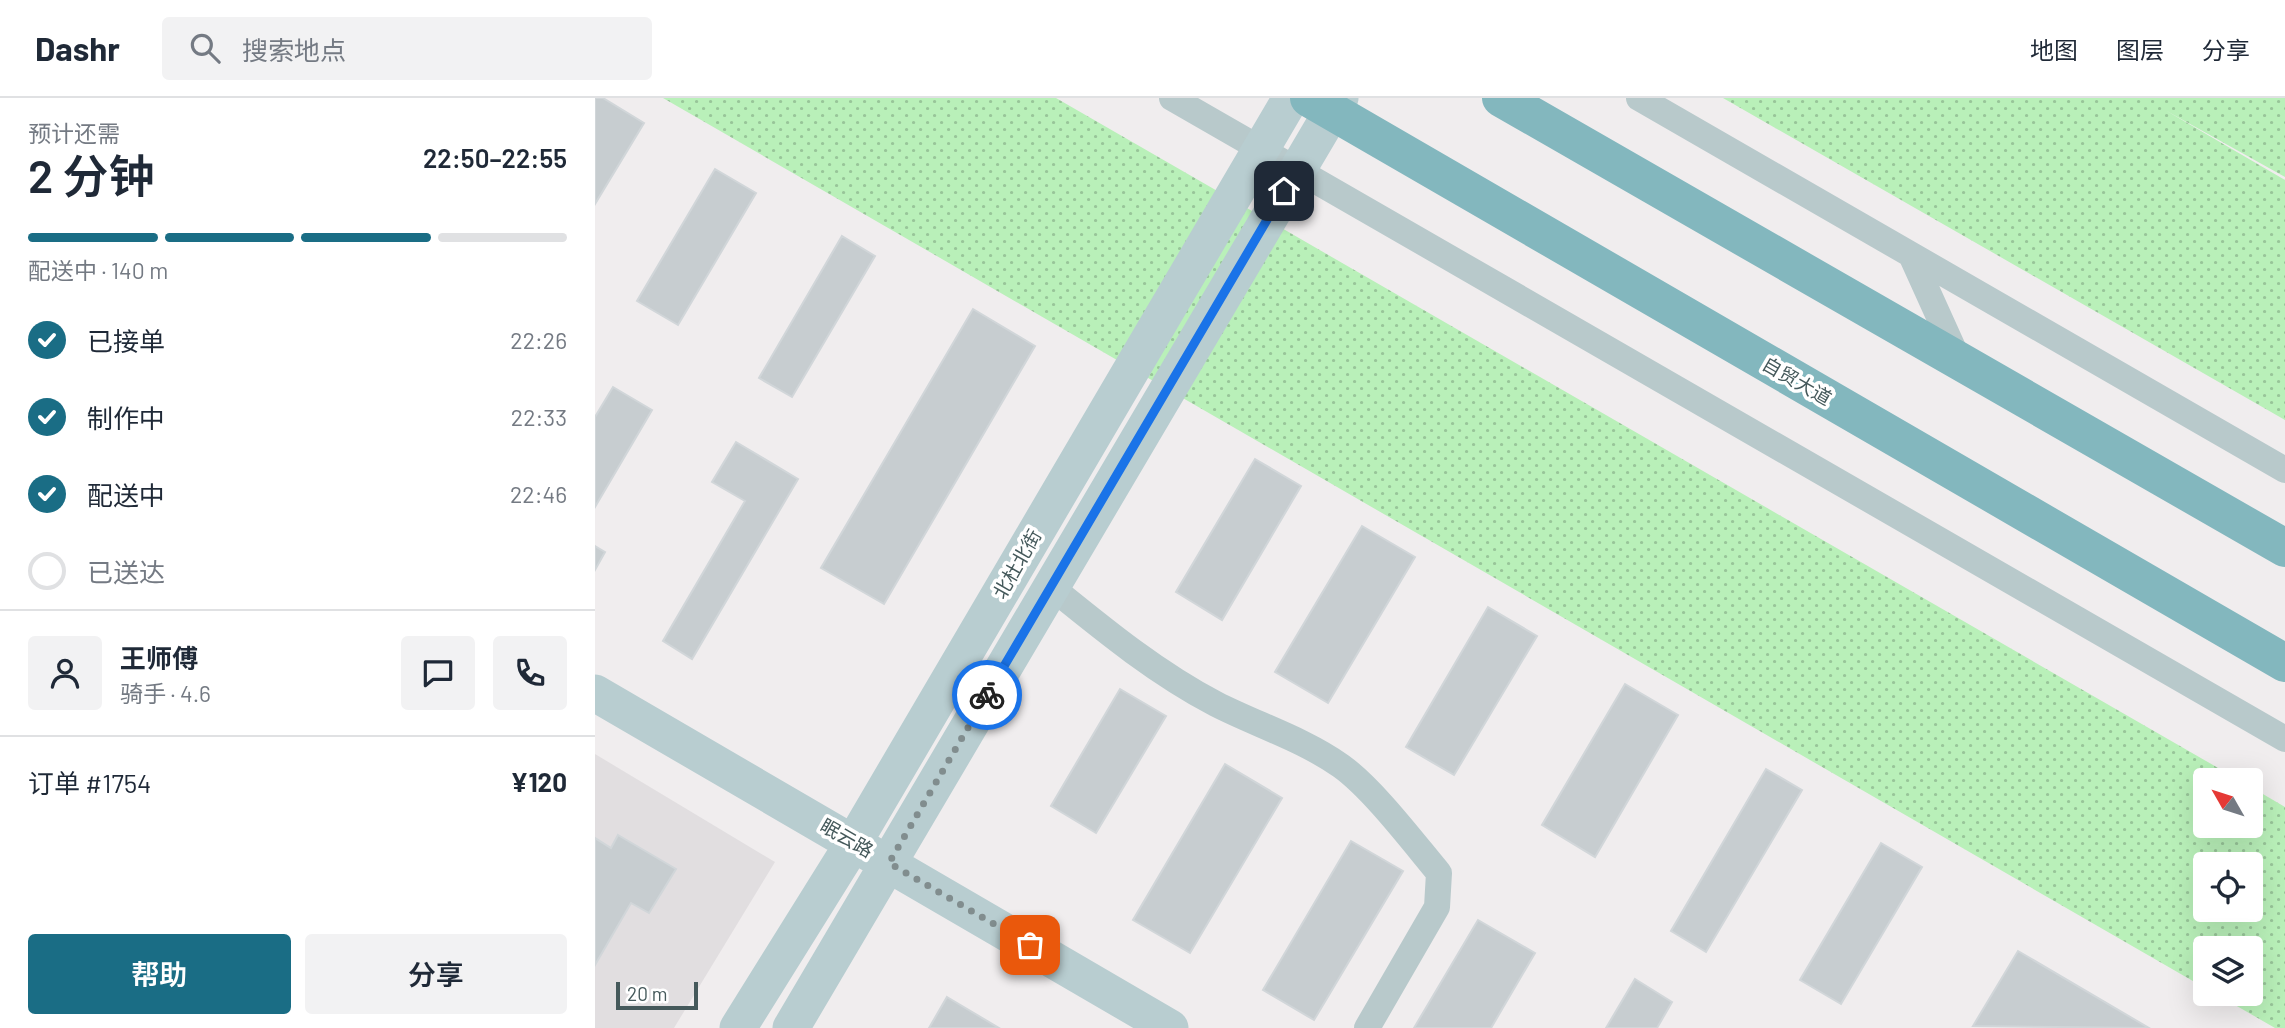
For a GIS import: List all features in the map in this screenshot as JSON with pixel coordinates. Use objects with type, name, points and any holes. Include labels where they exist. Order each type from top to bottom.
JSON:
[{"type":"highway","points":[[1501,98],[2285,548]]},
{"type":"highway","name":"自贸大道","points":[[1327,102],[2285,663]]},
{"type":"street","points":[[1172,98],[2285,740]]},
{"type":"street","name":"北杜北街","points":[[738,1028],[854,842],[1291,98]]},
{"type":"street","points":[[1639,98],[2285,470]]},
{"type":"street","name":"北杜北街","points":[[790,1028],[1297,170],[1327,102]]},
{"type":"street","points":[[1911,255],[1959,361]]},
{"type":"street","points":[[1050,586],[1133,653],[1216,704],[1300,743],[1342,767],[1392,818],[1439,873],[1437,907],[1367,1028]]},
{"type":"street","name":"眠云路","points":[[595,693],[1170,1028]]},
{"type":"shaded area","points":[[595,754],[775,862],[674,1028],[595,1028]]},
{"type":"green space","points":[[663,98],[1056,98],[2218,768],[2193,768],[2193,838],[2263,838],[2263,794],[2285,807],[2285,1028],[2275,1028],[2237,1006],[2263,1006],[2263,936],[2193,936],[2193,981]]},
{"type":"green space","points":[[1723,98],[2285,98],[2285,177],[2165,110],[2285,180],[2285,420]]},
{"type":"building","points":[[595,98],[603,98],[644,123],[595,204]]},
{"type":"building","points":[[715,169],[756,193],[678,325],[637,301]]},
{"type":"building","points":[[842,236],[875,256],[792,397],[759,378]]},
{"type":"building","points":[[973,309],[1035,346],[884,604],[821,568]]},
{"type":"building","points":[[613,387],[652,410],[595,507],[595,417]]},
{"type":"building","points":[[736,442],[798,479],[692,659],[663,641],[745,501],[712,482]]},
{"type":"building","points":[[1255,459],[1301,486],[1222,620],[1176,592]]},
{"type":"building","points":[[1362,526],[1415,557],[1328,703],[1275,672]]},
{"type":"building","points":[[595,546],[605,552],[595,570]]},
{"type":"building","points":[[1488,607],[1537,636],[1454,775],[1406,747]]},
{"type":"building","points":[[1625,684],[1678,715],[1595,857],[1542,825]]},
{"type":"building","points":[[1120,689],[1166,716],[1096,833],[1051,806]]},
{"type":"building","points":[[1225,764],[1282,798],[1190,953],[1133,920]]},
{"type":"building","points":[[1766,769],[1802,790],[1706,952],[1671,931]]},
{"type":"building","points":[[618,835],[676,869],[649,913],[631,903],[595,965],[595,838],[611,848]]},
{"type":"building","points":[[1351,841],[1403,871],[1314,1020],[1263,990]]},
{"type":"building","points":[[1881,843],[1922,867],[1841,1004],[1800,980]]},
{"type":"building","points":[[1478,920],[1535,953],[1491,1028],[1414,1028]]},
{"type":"building","points":[[2018,951],[2149,1028],[1973,1026]]},
{"type":"building","points":[[1635,979],[1672,1002],[1657,1028],[1606,1028]]},
{"type":"building","points":[[947,997],[999,1028],[929,1028]]},
{"type":"way so far","points":[[987,695],[889,863],[1030,945]]},
{"type":"route","points":[[987,695],[1284,191]]}]
